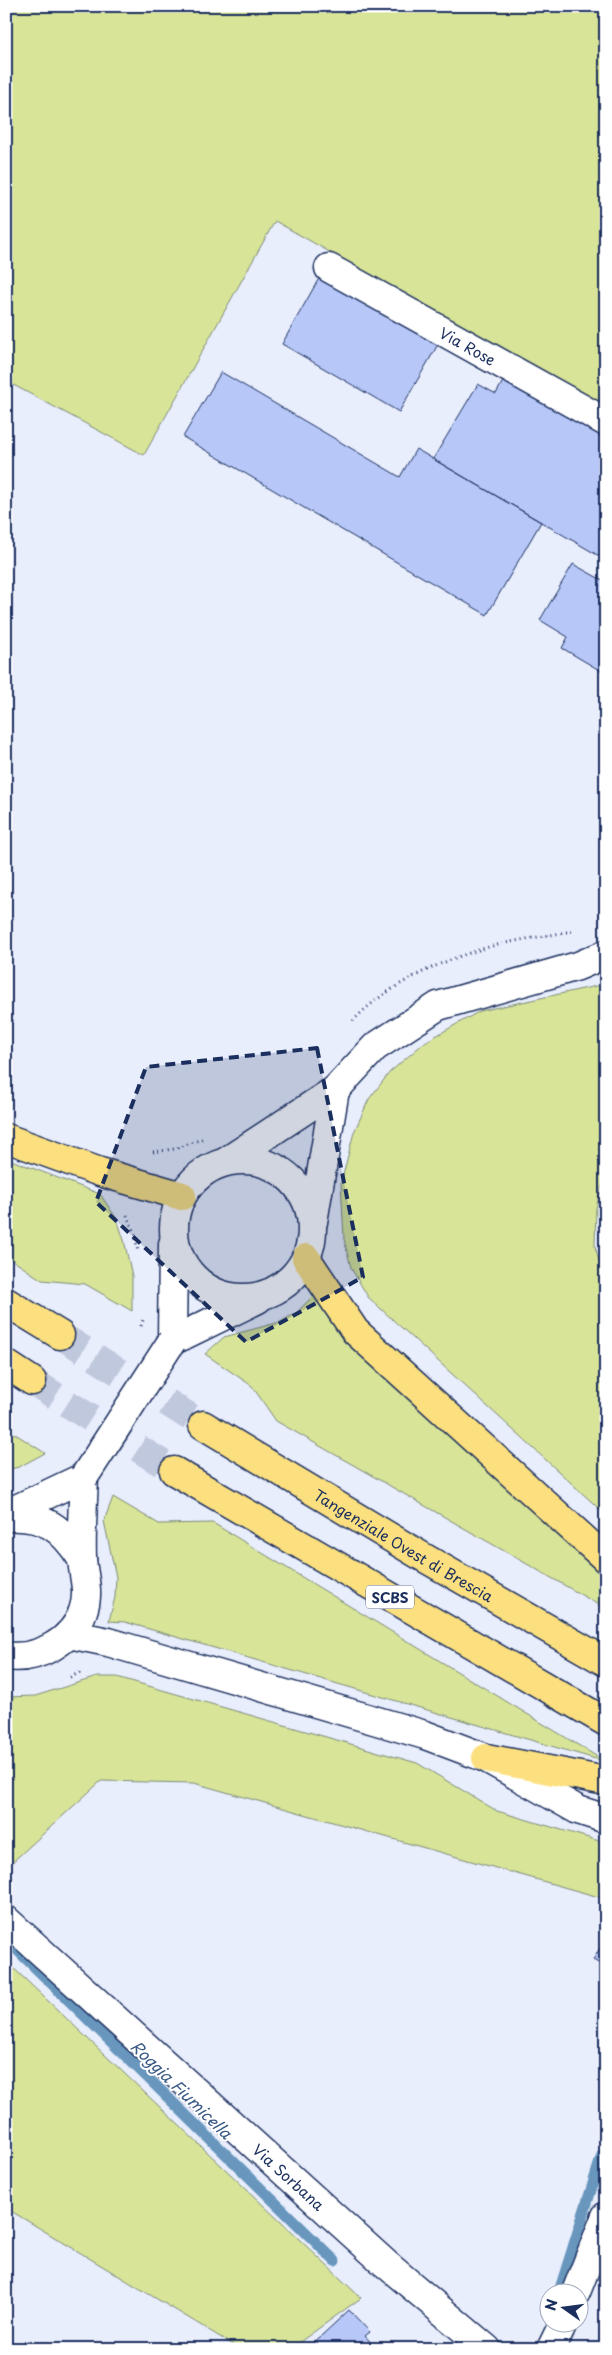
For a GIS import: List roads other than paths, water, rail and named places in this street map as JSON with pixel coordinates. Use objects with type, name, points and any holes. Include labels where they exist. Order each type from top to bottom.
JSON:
[{"type":"highway","points":[[6,1138],[100,1172],[182,1196]]},
{"type":"highway","points":[[306,1258],[355,1331],[606,1559]]},
{"type":"highway","points":[[6,1302],[60,1335]]},
{"type":"highway","points":[[6,1364],[32,1381]]},
{"type":"highway","name":"Tangenziale Ovest di Brescia","points":[[203,1425],[423,1557],[606,1662]]},
{"type":"highway","name":"SCBS","points":[[174,1471],[606,1722]]},
{"type":"highway","points":[[486,1758],[606,1781]]},
{"type":"street","name":"Via Rose","points":[[330,268],[606,422]]},
{"type":"street","points":[[172,1341],[173,1228],[182,1196],[201,1174],[228,1162],[335,1090],[375,1047],[438,1006],[578,966],[606,954]]},
{"type":"street","points":[[6,1515],[84,1477],[172,1341],[288,1282],[306,1258],[335,1090]]},
{"type":"street","points":[[228,1162],[252,1161],[275,1168],[294,1182],[307,1203],[312,1227]]},
{"type":"street","points":[[173,1228],[178,1254],[191,1276],[211,1291],[235,1299],[261,1297]]},
{"type":"street","points":[[6,1656],[18,1658],[46,1652],[69,1634],[83,1611],[87,1585],[82,1559],[84,1477]]},
{"type":"street","points":[[6,1515],[24,1516],[48,1522],[68,1538],[82,1559]]},
{"type":"street","points":[[69,1634],[108,1642],[425,1735],[486,1758],[578,1810],[606,1819]]},
{"type":"street","name":"Via Sorbana","points":[[6,1920],[386,2264],[487,2349]]},
{"type":"street","points":[[580,2282],[606,2216]]},
{"type":"street","points":[[551,2349],[559,2332]]},
{"type":"waterway","name":"Roggia Fiumicella","points":[[6,1939],[335,2261]]},
{"type":"waterway","name":"Roggia Fiumicella","points":[[562,2282],[602,2155]]},
{"type":"tunnel","points":[[60,1335],[203,1425]]},
{"type":"tunnel","points":[[32,1381],[174,1471]]}]
